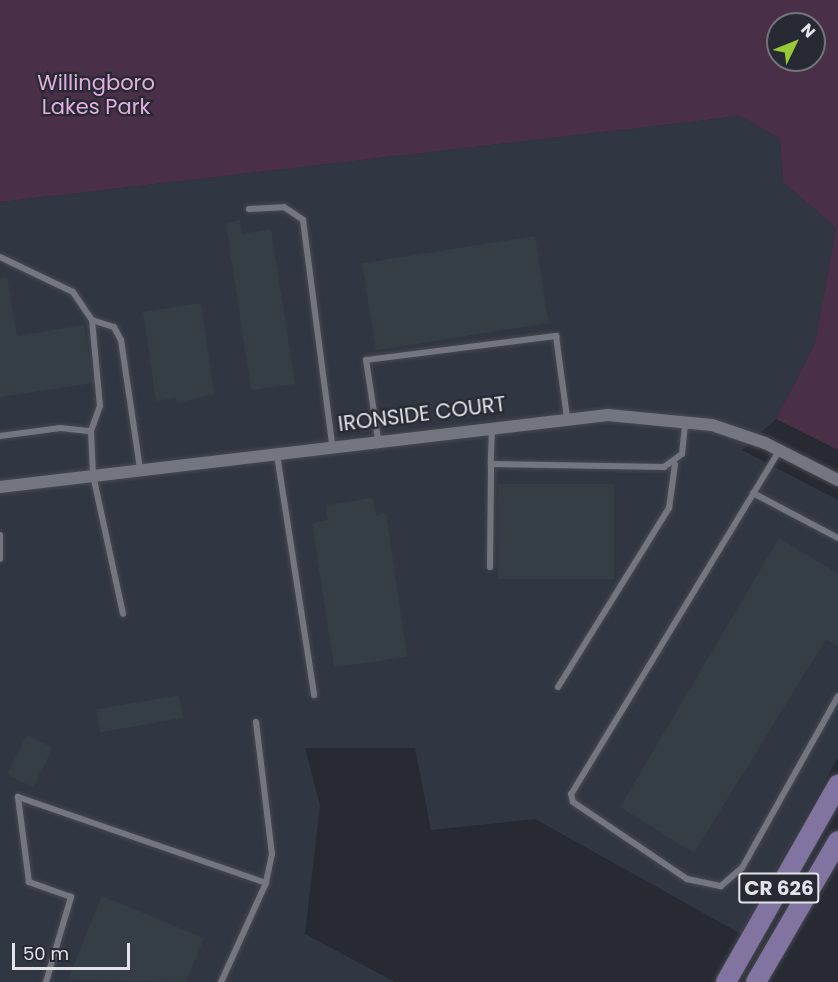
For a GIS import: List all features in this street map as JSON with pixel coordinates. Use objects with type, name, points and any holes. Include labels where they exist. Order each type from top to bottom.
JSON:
[{"type":"main road","name":"CR 626","points":[[726,982],[838,785]]},
{"type":"main road","name":"CR 626","points":[[756,982],[838,841]]},
{"type":"street","name":"IRONSIDE COURT","points":[[0,487],[378,438],[567,417],[686,419],[779,450],[838,480]]},
{"type":"lane","points":[[249,209],[284,207],[303,220],[332,444]]},
{"type":"lane","points":[[2,257],[73,292],[92,320],[100,406],[91,431],[93,475],[123,614]]},
{"type":"lane","points":[[92,320],[114,327],[121,340],[140,469]]},
{"type":"lane","points":[[378,438],[366,360],[556,336],[567,417]]},
{"type":"lane","points":[[558,687],[669,508],[675,464],[682,454],[686,419]]},
{"type":"lane","points":[[490,567],[492,424]]},
{"type":"lane","points":[[0,436],[60,428],[91,431]]},
{"type":"lane","points":[[779,450],[571,794],[573,802],[687,879],[721,886],[742,868],[838,696]]},
{"type":"lane","points":[[276,451],[314,695]]},
{"type":"lane","points":[[491,464],[675,464]]},
{"type":"lane","points":[[753,493],[838,538]]},
{"type":"lane","points":[[0,535],[0,559]]},
{"type":"lane","points":[[221,982],[266,883],[272,854],[256,722]]},
{"type":"lane","points":[[46,982],[70,897],[29,882],[18,797],[266,883]]},
{"type":"shaded area","points":[[740,116],[780,139],[783,182],[836,228],[815,343],[776,419],[742,450],[838,500],[838,757],[741,934],[535,819],[431,830],[415,748],[305,748],[320,805],[305,934],[395,982],[0,982],[0,202]]},
{"type":"green space","name":"Willingboro Lakes Park","points":[[0,0],[838,0],[838,450],[776,419],[815,343],[836,228],[783,182],[780,139],[740,116],[0,202]]},
{"type":"building","points":[[240,220],[242,234],[271,229],[295,384],[251,390],[226,223]]},
{"type":"building","points":[[535,236],[549,323],[376,350],[362,263]]},
{"type":"building","points":[[7,277],[17,336],[84,325],[93,383],[0,397],[0,278]]},
{"type":"building","points":[[201,303],[214,394],[177,403],[176,398],[156,401],[143,312]]},
{"type":"building","points":[[498,484],[614,484],[614,579],[498,579]]},
{"type":"building","points":[[373,498],[376,515],[386,513],[407,657],[334,667],[312,523],[328,520],[326,505]]},
{"type":"building","points":[[779,538],[838,574],[838,646],[826,639],[694,853],[620,807]]},
{"type":"building","points":[[179,695],[183,718],[100,732],[96,710]]},
{"type":"building","points":[[27,735],[53,748],[33,787],[7,774]]},
{"type":"building","points":[[102,896],[204,938],[186,982],[68,979]]}]
